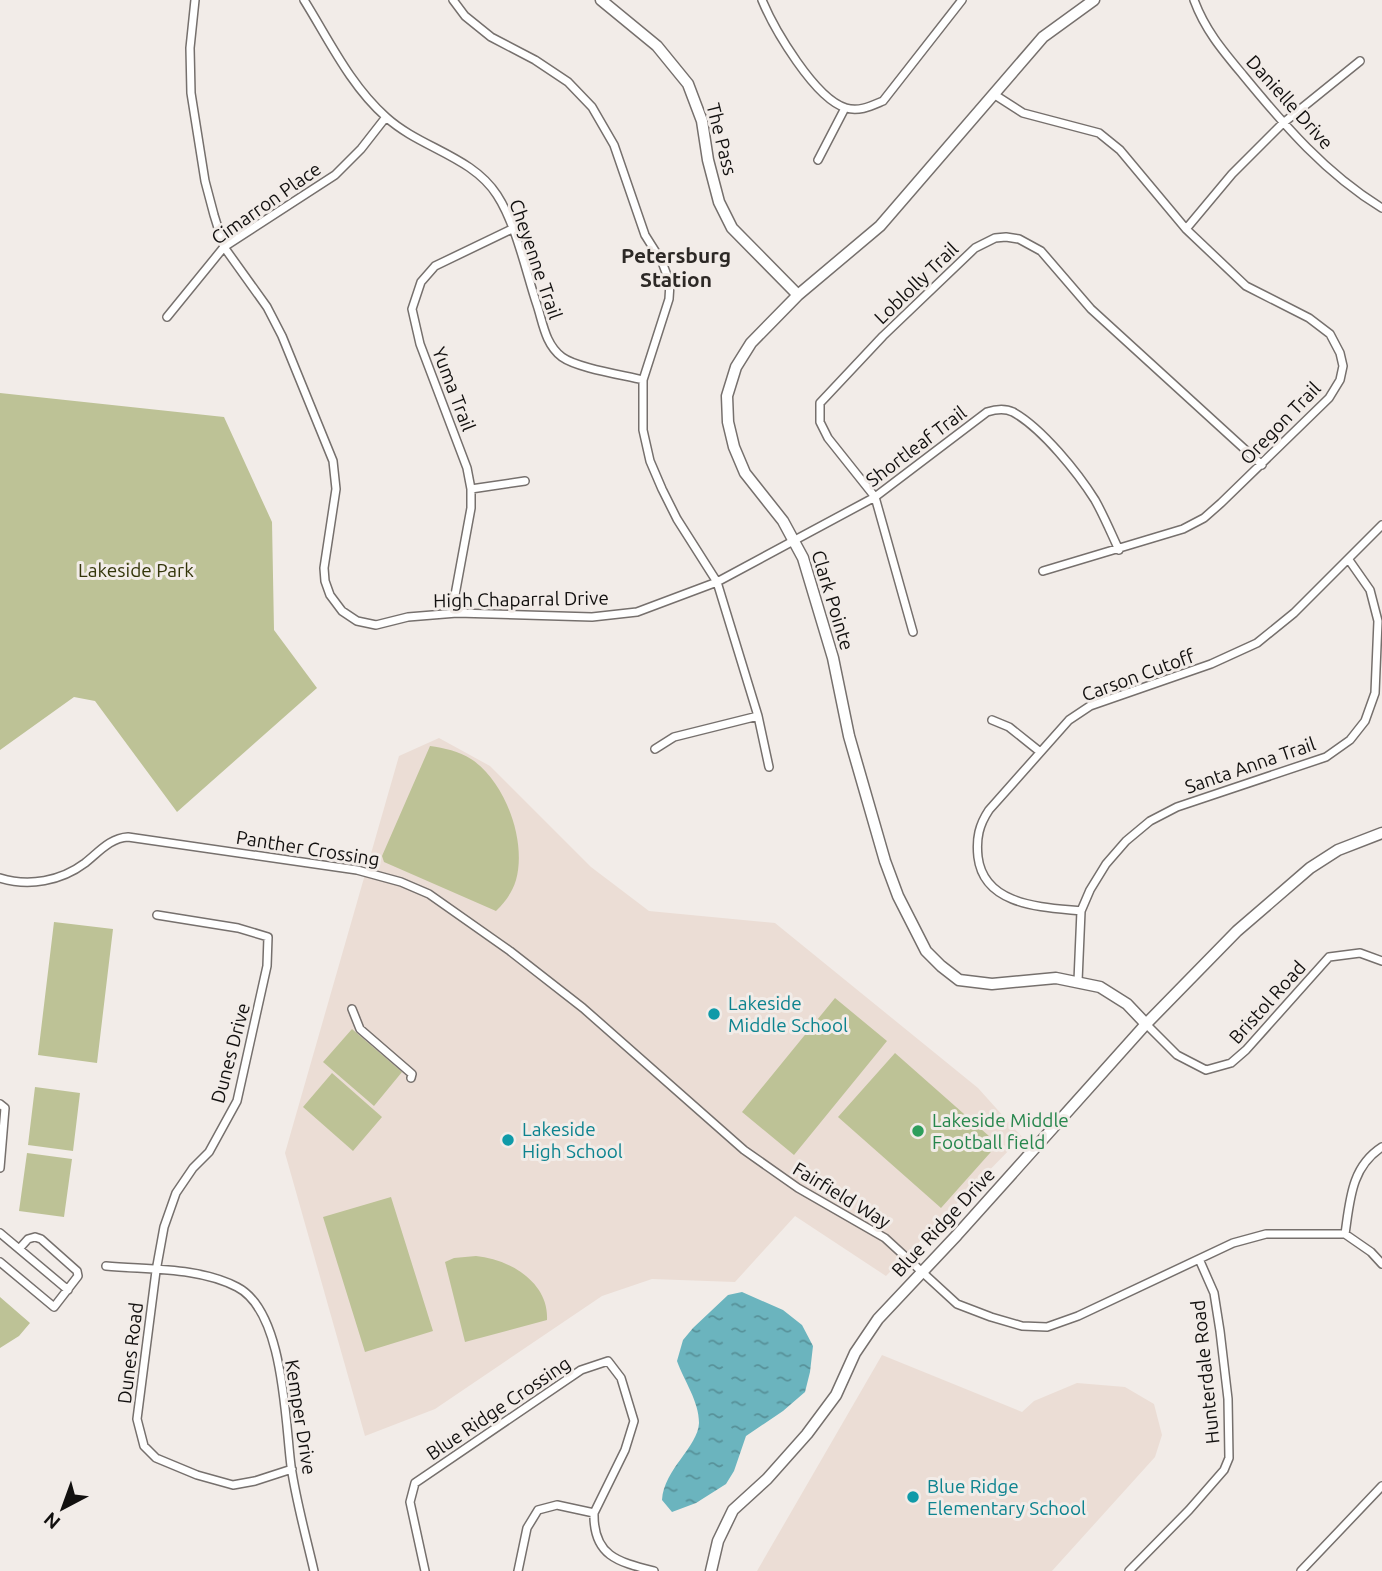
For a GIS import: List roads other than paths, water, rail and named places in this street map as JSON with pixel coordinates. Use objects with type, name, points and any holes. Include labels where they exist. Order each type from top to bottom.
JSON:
[{"type":"street","name":"High Chaparral Drive","points":[[195,0],[190,48],[191,93],[205,181],[224,247],[267,307],[277,326],[333,461],[336,489],[324,568],[330,595],[342,611],[357,621],[376,625],[408,617],[457,613],[592,617],[637,612],[717,582],[794,539]]},
{"type":"street","name":"Cheyenne Trail","points":[[304,0],[340,62],[386,117],[419,141],[474,169],[486,180],[507,212],[546,338],[562,357],[578,364],[643,380]]},
{"type":"street","points":[[453,0],[465,16],[491,37],[535,60],[568,82],[592,107],[614,145],[645,235],[662,262],[670,283],[665,314],[643,380],[643,430],[650,461],[677,519],[717,582],[758,716],[769,767]]},
{"type":"street","name":"The Pass","points":[[601,0],[657,46],[688,84],[702,121],[708,160],[719,202],[732,228],[798,295]]},
{"type":"street","points":[[762,0],[788,49],[809,78],[845,108],[866,109],[883,101],[962,0]]},
{"type":"street","name":"Clark Pointe","points":[[1094,0],[1043,37],[880,226],[798,295],[751,343],[736,367],[727,396],[728,422],[734,447],[746,473],[783,520],[794,539],[812,584],[833,658],[849,736],[885,861],[898,896],[926,951],[959,980],[976,983],[1056,978],[1100,987],[1127,1004],[1146,1024]]},
{"type":"street","name":"Danielle Drive","points":[[1194,0],[1204,26],[1282,124],[1318,159],[1364,197],[1382,208]]},
{"type":"street","points":[[1186,229],[1232,174],[1282,124],[1360,61]]},
{"type":"street","name":"Oregon Trail","points":[[995,95],[1023,113],[1099,133],[1120,150],[1186,229],[1246,286],[1309,318],[1329,334],[1340,353],[1343,366],[1340,380],[1329,398],[1204,518],[1183,529],[1043,571]]},
{"type":"street","points":[[818,160],[845,108]]},
{"type":"street","name":"Cimarron Place","points":[[166,317],[224,247],[335,176],[386,117]]},
{"type":"street","name":"Yuma Trail","points":[[457,613],[455,595],[471,508],[471,489],[467,468],[420,344],[412,309],[421,282],[435,266],[512,229]]},
{"type":"street","name":"Loblolly Trail","points":[[913,632],[875,497],[828,438],[820,422],[820,403],[883,336],[975,248],[995,238],[1019,239],[1041,251],[1091,309],[1262,465]]},
{"type":"street","name":"Shortleaf Trail","points":[[794,539],[875,497],[987,412],[998,409],[1012,411],[1046,440],[1076,474],[1095,500],[1119,550]]},
{"type":"street","points":[[471,489],[525,481]]},
{"type":"street","name":"Carson Cutoff","points":[[1081,911],[1017,902],[1000,894],[985,879],[979,863],[979,826],[989,810],[1069,719],[1090,706],[1211,664],[1257,643],[1294,613],[1382,525]]},
{"type":"street","name":"Santa Anna Trail","points":[[1078,981],[1081,911],[1106,864],[1126,841],[1150,821],[1177,807],[1326,757],[1350,740],[1365,721],[1375,693],[1378,621],[1370,590],[1349,560]]},
{"type":"street","points":[[655,749],[674,737],[758,716]]},
{"type":"street","points":[[992,720],[1009,727],[1039,751]]},
{"type":"street","name":"Blue Ridge Drive","points":[[711,1571],[718,1541],[733,1510],[767,1479],[807,1434],[836,1395],[855,1353],[878,1319],[1146,1024],[1237,930],[1310,868],[1338,850],[1382,833]]},
{"type":"street","name":"Panther Crossing","points":[[0,878],[19,882],[52,880],[80,866],[113,841],[128,837],[357,870],[401,882],[449,906],[583,1008]]},
{"type":"street","name":"Dunes Drive","points":[[156,1271],[164,1227],[176,1193],[192,1167],[209,1152],[237,1101],[267,966],[268,937],[238,928],[157,915]]},
{"type":"street","name":"Bristol Road","points":[[1146,1024],[1177,1055],[1206,1070],[1231,1063],[1246,1050],[1329,957],[1360,953],[1382,961]]},
{"type":"street","name":"Fairfield Way","points":[[583,1008],[744,1150],[797,1188],[885,1238],[957,1304],[1022,1326],[1047,1327],[1078,1316],[1233,1243],[1266,1234],[1345,1234]]},
{"type":"street","points":[[352,1009],[360,1029],[412,1074],[411,1078]]},
{"type":"street","points":[[0,1104],[5,1108],[0,1168]]},
{"type":"street","points":[[1382,1147],[1369,1155],[1359,1168],[1351,1192],[1345,1234],[1371,1252],[1382,1264]]},
{"type":"street","points":[[0,1235],[68,1290]]},
{"type":"street","points":[[0,1262],[54,1307],[78,1276],[78,1270],[41,1239],[27,1239],[19,1249]]},
{"type":"street","name":"Hunterdale Road","points":[[1129,1571],[1189,1510],[1224,1470],[1230,1458],[1228,1399],[1220,1331],[1213,1293],[1199,1259]]},
{"type":"street","name":"Kemper Drive","points":[[106,1266],[195,1274],[238,1287],[256,1303],[266,1319],[280,1368],[292,1469],[314,1571]]},
{"type":"street","name":"Dunes Road","points":[[156,1271],[137,1419],[144,1446],[156,1458],[172,1466],[233,1485],[292,1469]]},
{"type":"street","name":"Blue Ridge Crossing","points":[[425,1571],[410,1502],[415,1483],[581,1370],[608,1361],[621,1378],[634,1421],[625,1450],[594,1513]]},
{"type":"street","points":[[1301,1571],[1382,1486]]},
{"type":"street","points":[[518,1571],[527,1528],[538,1510],[557,1505],[594,1513],[594,1528],[600,1545],[609,1555],[620,1563],[654,1571]]},
{"type":"water","points":[[742,1292],[783,1310],[802,1325],[813,1346],[805,1392],[746,1436],[734,1471],[726,1484],[696,1503],[672,1512],[662,1500],[664,1489],[674,1468],[693,1441],[699,1423],[694,1399],[677,1361],[683,1340],[728,1295]]},
{"type":"place","name":"Lakeside Middle School","points":[[714,1014]]},
{"type":"place","name":"Lakeside Middle Football field","points":[[918,1131]]},
{"type":"place","name":"Lakeside High School","points":[[508,1140]]},
{"type":"place","name":"Blue Ridge Elementary School","points":[[913,1497]]},
{"type":"district","name":"Petersburg Station","points":[[676,268]]},
{"type":"park label","name":"Lakeside Park","points":[[136,570]]}]
